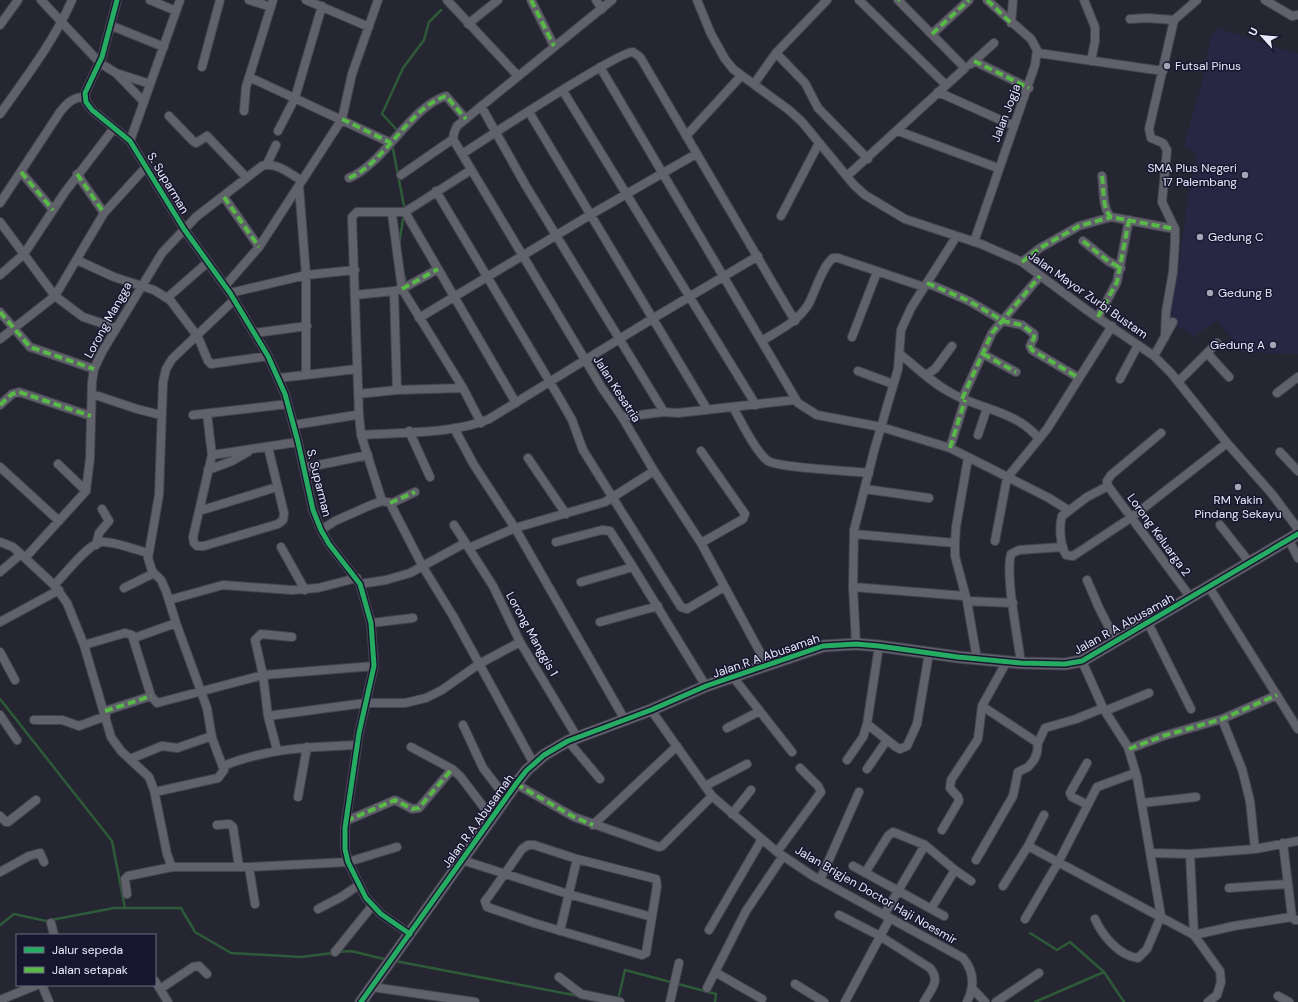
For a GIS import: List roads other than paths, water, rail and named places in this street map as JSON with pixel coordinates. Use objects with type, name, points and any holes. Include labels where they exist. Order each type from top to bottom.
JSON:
[{"type":"street","points":[[0,26],[18,0]]},
{"type":"street","points":[[41,0],[100,62],[116,73],[144,102]]},
{"type":"street","points":[[0,114],[63,22],[72,0]]},
{"type":"street","points":[[0,203],[66,104],[74,98],[85,97],[100,62],[112,26],[117,0]]},
{"type":"street","points":[[150,0],[176,11]]},
{"type":"street","points":[[130,142],[180,0]]},
{"type":"street","points":[[202,67],[220,0]]},
{"type":"street","points":[[244,111],[245,91],[272,3],[249,0]]},
{"type":"street","points":[[306,0],[368,26]]},
{"type":"street","points":[[278,131],[295,98],[325,7],[331,0]]},
{"type":"street","points":[[155,792],[218,778],[223,773],[212,736],[207,708],[176,623],[163,582],[154,574],[149,563],[148,553],[159,494],[161,415],[163,382],[166,369],[172,359],[198,337],[230,293],[342,119],[352,74],[378,0]]},
{"type":"street","points":[[447,0],[518,76]]},
{"type":"street","points":[[468,24],[498,0]]},
{"type":"street","points":[[531,0],[554,46]]},
{"type":"street","points":[[596,0],[602,9]]},
{"type":"street","points":[[401,175],[454,139],[454,133],[458,126],[612,0]]},
{"type":"street","name":"Jalan Mayor Zurbi Bustam","points":[[697,0],[718,48],[733,69],[789,110],[865,195],[889,211],[905,219],[974,242],[1022,262],[1154,356],[1178,382],[1227,443],[1272,494],[1298,530]]},
{"type":"street","points":[[754,84],[776,53],[828,0]]},
{"type":"street","points":[[859,0],[946,85]]},
{"type":"street","points":[[898,0],[965,68]]},
{"type":"street","points":[[932,34],[968,0]]},
{"type":"street","points":[[987,0],[1033,42],[1038,53],[1163,71]]},
{"type":"street","points":[[1011,23],[1013,0]]},
{"type":"street","points":[[1084,0],[1095,27],[1095,41],[1091,61]]},
{"type":"street","points":[[1265,0],[1292,16],[1298,15]]},
{"type":"street","points":[[1165,337],[1166,312],[1173,272],[1175,229],[1162,202],[1167,150],[1163,143],[1151,138],[1149,134],[1174,20],[1192,2]]},
{"type":"street","points":[[1130,19],[1147,18],[1174,20]]},
{"type":"street","points":[[112,26],[164,47]]},
{"type":"street","points":[[847,176],[868,159],[938,92],[994,43]]},
{"type":"street","points":[[462,154],[600,67],[627,52],[637,54],[758,256],[795,321]]},
{"type":"street","points":[[776,53],[805,83],[818,108],[868,159]]},
{"type":"street","name":"Jalan Jogja","points":[[974,242],[998,168],[1029,88],[1038,53]]},
{"type":"street","points":[[974,61],[1029,88]]},
{"type":"street","points":[[600,67],[762,341],[794,400],[802,407],[817,415],[881,427],[950,448],[1049,498],[1068,510]]},
{"type":"street","points":[[116,73],[150,84]]},
{"type":"street","points":[[686,136],[741,76]]},
{"type":"street","points":[[249,77],[391,143]]},
{"type":"street","points":[[563,91],[627,194],[688,298],[756,405]]},
{"type":"street","points":[[938,92],[1014,126]]},
{"type":"street","points":[[349,178],[357,174],[391,143],[426,107],[440,98],[446,96],[466,119]]},
{"type":"street","name":"S. Suparman","points":[[85,97],[92,110],[130,142],[184,229],[230,293],[255,333],[279,378],[288,404],[314,510],[321,530],[329,544],[359,581],[371,623],[374,666],[357,745],[346,821],[345,849],[348,862],[359,885],[372,906],[410,934]]},
{"type":"street","points":[[481,106],[556,235],[664,412]]},
{"type":"street","points":[[529,112],[707,409]]},
{"type":"street","points":[[169,116],[196,143],[207,136],[246,176]]},
{"type":"street","points":[[0,275],[24,254],[77,174],[114,128]]},
{"type":"street","points":[[898,131],[998,168]]},
{"type":"street","name":"Jalan Kesatria","points":[[454,139],[585,360],[701,543],[767,665]]},
{"type":"street","points":[[781,216],[819,143]]},
{"type":"street","points":[[276,145],[267,164],[276,166],[300,184],[306,275],[306,375]]},
{"type":"street","points":[[419,318],[590,214],[696,154]]},
{"type":"street","name":"Lorong Mangga","points":[[86,491],[89,474],[94,369],[116,328],[162,253],[184,229],[196,217],[224,197],[246,176],[267,164]]},
{"type":"street","points":[[0,339],[55,296],[78,260],[104,213],[146,167]]},
{"type":"street","points":[[471,170],[405,212],[392,214],[357,212],[353,215],[351,220],[355,270],[357,369],[361,435],[386,502],[479,664],[534,764]]},
{"type":"street","points":[[21,172],[53,210]]},
{"type":"street","points":[[77,174],[104,213]]},
{"type":"street","points":[[1102,176],[1105,207],[1108,214],[1112,217]]},
{"type":"street","points":[[436,191],[572,420],[583,450],[682,608],[687,609],[724,587]]},
{"type":"street","points":[[224,197],[259,247]]},
{"type":"street","points":[[405,212],[516,403]]},
{"type":"street","points":[[392,214],[398,290],[397,390]]},
{"type":"street","points":[[1022,262],[1040,248],[1079,226],[1112,217],[1175,229]]},
{"type":"street","points":[[1098,317],[1113,291],[1121,268],[1128,220]]},
{"type":"street","points":[[0,222],[55,296],[83,317],[116,328]]},
{"type":"street","points":[[856,644],[853,587],[854,534],[881,427],[898,369],[901,330],[904,320],[956,237]]},
{"type":"street","points":[[1083,241],[1121,268]]},
{"type":"street","points":[[361,435],[454,428],[481,423],[758,256]]},
{"type":"street","points":[[762,341],[795,321],[808,305],[828,263],[833,258],[838,258],[877,272],[925,285],[969,301],[1003,321],[1022,325],[1034,334],[1034,338],[1030,346],[1032,350],[1079,378]]},
{"type":"street","points":[[78,260],[114,277],[141,285],[167,298],[176,307],[198,337],[208,361],[212,364],[268,356]]},
{"type":"street","points":[[167,298],[208,262]]},
{"type":"street","points":[[355,295],[398,290],[438,269]]},
{"type":"street","points":[[230,293],[306,275],[355,270]]},
{"type":"street","points":[[852,337],[877,272]]},
{"type":"street","points":[[950,448],[964,399],[992,333],[1040,276]]},
{"type":"street","points":[[398,290],[419,318],[463,388],[481,423]]},
{"type":"street","points":[[0,312],[30,347],[94,369]]},
{"type":"street","points":[[1154,356],[1173,322]]},
{"type":"street","points":[[255,333],[307,326]]},
{"type":"street","points":[[995,541],[1007,478],[1039,439],[1112,326]]},
{"type":"street","points":[[1178,382],[1217,343]]},
{"type":"street","points":[[1120,379],[1138,345]]},
{"type":"street","points":[[926,375],[935,369],[952,346]]},
{"type":"street","points":[[899,353],[945,390],[1024,425],[1039,439]]},
{"type":"street","points":[[1207,353],[1229,377]]},
{"type":"street","points":[[983,354],[1016,372]]},
{"type":"street","points":[[279,378],[357,369]]},
{"type":"street","points":[[858,371],[893,384]]},
{"type":"street","points":[[1277,392],[1298,377]]},
{"type":"street","points":[[358,394],[397,390],[463,388]]},
{"type":"street","points":[[0,405],[12,394],[19,392],[91,416]]},
{"type":"street","points":[[92,394],[137,410],[161,415]]},
{"type":"street","points":[[622,417],[664,412],[678,413],[794,400]]},
{"type":"street","points":[[193,415],[288,404]]},
{"type":"street","points":[[733,407],[742,425],[768,461],[783,465],[869,473]]},
{"type":"street","points":[[978,435],[987,408]]},
{"type":"street","points":[[207,414],[212,455],[193,540],[195,545],[201,547],[281,522],[284,513],[268,446]]},
{"type":"street","points":[[294,425],[356,415]]},
{"type":"street","points":[[454,428],[474,465],[515,528],[625,720]]},
{"type":"street","points":[[409,431],[430,477]]},
{"type":"street","points":[[1161,433],[1112,475],[1108,481],[1108,486],[1068,510],[1061,519],[1063,548],[1066,555],[1073,556],[1132,516],[1227,443]]},
{"type":"street","points":[[212,455],[298,442]]},
{"type":"street","points":[[208,470],[232,460],[254,448]]},
{"type":"street","points":[[701,451],[745,514],[743,519],[701,543]]},
{"type":"street","points":[[1280,452],[1298,471]]},
{"type":"street","points":[[304,468],[368,455]]},
{"type":"street","points":[[528,458],[566,514]]},
{"type":"street","points":[[968,458],[956,527],[955,543],[956,556],[966,598],[977,659]]},
{"type":"street","points":[[0,572],[23,556],[59,521],[86,491],[58,464]]},
{"type":"street","points":[[0,467],[59,521]]},
{"type":"street","points":[[169,600],[223,585],[305,590],[359,581],[399,577],[467,545],[515,528],[605,502],[654,471]]},
{"type":"street","name":"Lorong Keluarga 2","points":[[1108,486],[1132,516],[1191,598]]},
{"type":"street","points":[[199,512],[277,487]]},
{"type":"street","points":[[865,489],[929,498]]},
{"type":"street","points":[[321,530],[356,511],[415,492]]},
{"type":"street","points":[[96,545],[99,533],[110,521],[102,509]]},
{"type":"street","name":"Lorong Manggis 1","points":[[454,525],[493,586],[520,642],[573,739],[600,778]]},
{"type":"street","points":[[1220,525],[1250,563]]},
{"type":"street","points":[[556,542],[607,530],[612,534],[658,606],[706,686]]},
{"type":"street","points":[[854,534],[955,543]]},
{"type":"street","points":[[1294,537],[1298,558]]},
{"type":"street","name":"Jalan R A Abusamah","points":[[361,1002],[516,784],[534,764],[556,747],[573,739],[651,710],[706,686],[823,646],[856,644],[977,659],[1021,662],[1065,664],[1082,661],[1294,537]]},
{"type":"street","points":[[0,542],[13,547],[56,588],[73,615],[114,740],[121,751],[149,777],[155,792],[167,854],[172,867]]},
{"type":"street","points":[[0,622],[56,588],[89,549],[102,542],[148,553]]},
{"type":"street","points":[[281,547],[305,590]]},
{"type":"street","points":[[1021,662],[1013,603],[1010,570],[1011,554],[1019,550],[1063,548]]},
{"type":"street","points":[[581,582],[633,567]]},
{"type":"street","points":[[124,588],[154,574]]},
{"type":"street","points":[[1087,580],[1098,608],[1116,641]]},
{"type":"street","points":[[853,587],[1013,603]]},
{"type":"street","points":[[1209,587],[1298,729]]},
{"type":"street","points":[[600,622],[658,606]]},
{"type":"street","points":[[371,623],[413,618]]},
{"type":"street","points":[[134,638],[176,623]]},
{"type":"street","points":[[1148,623],[1191,710]]},
{"type":"street","points":[[84,645],[125,633],[130,634],[134,638],[151,696],[156,702],[159,703],[200,690],[263,675],[374,666]]},
{"type":"street","points":[[277,750],[268,716],[263,675],[255,643],[257,637],[262,634],[292,637]]},
{"type":"street","points":[[268,716],[365,703],[405,703],[426,698],[442,690],[479,664],[520,642]]},
{"type":"street","points":[[847,760],[863,737],[867,724],[879,646]]},
{"type":"street","points":[[0,652],[15,680]]},
{"type":"street","points":[[867,724],[900,748],[907,746],[917,724],[929,653]]},
{"type":"street","points":[[942,830],[958,805],[958,797],[950,788],[951,780],[978,739],[982,706],[1007,660]]},
{"type":"street","points":[[1082,661],[1104,709],[1129,749],[1142,803],[1161,916],[1147,949],[1138,958],[1106,939],[1095,919]]},
{"type":"street","points":[[733,677],[792,752]]},
{"type":"street","points":[[976,860],[1013,796],[1018,772],[1031,765],[1036,756],[1038,743],[1045,728],[1076,719],[1149,693]]},
{"type":"street","points":[[1129,749],[1163,736],[1222,719],[1277,695]]},
{"type":"street","points":[[34,720],[62,720],[79,726],[151,696]]},
{"type":"street","points":[[982,706],[1038,743]]},
{"type":"street","name":"Jalan Brigjen Doctor Haji Noesmir","points":[[651,710],[712,796],[780,854],[820,880],[962,958],[971,970],[972,988],[967,1002]]},
{"type":"street","points":[[727,728],[760,712]]},
{"type":"street","points":[[0,715],[17,740]]},
{"type":"street","points":[[1222,719],[1242,769],[1248,795],[1255,849]]},
{"type":"street","points":[[463,725],[483,768],[506,798]]},
{"type":"street","points":[[130,759],[162,746],[177,748],[212,736]]},
{"type":"street","points":[[867,769],[887,740]]},
{"type":"street","points":[[222,766],[277,750],[357,745]]},
{"type":"street","points":[[593,825],[677,746]]},
{"type":"street","points":[[298,797],[307,747]]},
{"type":"street","points":[[411,747],[452,769],[460,776],[492,818]]},
{"type":"street","points":[[1087,763],[1070,793],[1072,797],[1088,805]]},
{"type":"street","points":[[705,786],[746,764]]},
{"type":"street","points":[[707,988],[746,911],[780,854],[821,792],[818,786],[800,768]]},
{"type":"street","points":[[346,821],[395,800],[412,809],[419,808],[452,769]]},
{"type":"street","points":[[1025,919],[1059,861],[1097,787],[1135,773]]},
{"type":"street","points":[[516,784],[574,817],[593,825],[659,847],[662,846],[712,796]]},
{"type":"street","points":[[732,814],[751,790]]},
{"type":"street","points":[[820,880],[859,792]]},
{"type":"street","points":[[1142,803],[1196,797]]},
{"type":"street","points":[[0,816],[8,822],[36,800]]},
{"type":"street","points":[[1003,886],[1028,846],[1044,815]]},
{"type":"street","points":[[217,825],[229,824],[233,827],[239,866]]},
{"type":"street","points":[[865,872],[888,836],[893,832],[925,845],[971,881]]},
{"type":"street","points":[[709,930],[762,839]]},
{"type":"street","points":[[1151,853],[1190,854],[1255,849],[1298,842]]},
{"type":"street","points":[[1194,935],[1234,926],[1295,918],[1287,884],[1282,844]]},
{"type":"street","points":[[528,845],[534,845],[577,859],[656,879],[657,886],[646,953],[644,955],[560,931],[487,907],[485,901],[522,849],[528,845]]},
{"type":"street","points":[[845,1002],[880,936],[887,916],[899,891],[925,845]]},
{"type":"street","points":[[1028,846],[1059,861],[1194,935],[1220,971],[1221,982],[1217,995],[1208,1002]]},
{"type":"street","points":[[127,894],[125,879],[128,876],[172,867],[348,862],[397,847]]},
{"type":"street","points":[[0,872],[29,856],[40,853],[44,862]]},
{"type":"street","points":[[1190,854],[1194,935]]},
{"type":"street","points":[[560,931],[577,859]]},
{"type":"street","points":[[462,860],[568,894],[652,917]]},
{"type":"street","points":[[249,866],[255,904]]},
{"type":"street","points":[[853,866],[944,916]]},
{"type":"street","points":[[931,909],[955,870]]},
{"type":"street","points":[[1229,888],[1287,884]]},
{"type":"street","points":[[318,909],[341,898],[359,885]]},
{"type":"street","points":[[335,952],[372,906]]},
{"type":"street","points":[[839,915],[880,936],[930,968],[936,975],[936,979],[924,1002]]},
{"type":"street","points":[[51,923],[54,934]]},
{"type":"street","points":[[670,1002],[679,963]]},
{"type":"street","points":[[160,989],[194,966],[199,966],[207,974]]},
{"type":"street","points":[[715,972],[762,999]]},
{"type":"street","points":[[996,1002],[1039,973]]},
{"type":"street","points":[[560,978],[581,994],[618,1001]]},
{"type":"street","points":[[156,983],[168,1002]]},
{"type":"street","points":[[795,984],[824,1002]]},
{"type":"street","points":[[0,1000],[35,986]]},
{"type":"street","points":[[42,986],[49,1002]]},
{"type":"street","points":[[372,987],[475,1002]]},
{"type":"street","points":[[972,988],[985,1002]]},
{"type":"street","points":[[424,1002],[428,995]]},
{"type":"street","points":[[1278,996],[1289,1002]]},
{"type":"waterway","points":[[398,131],[382,114],[403,68],[424,40],[429,22],[441,10]]},
{"type":"waterway","points":[[392,144],[404,206]]},
{"type":"waterway","points":[[399,245],[403,219]]},
{"type":"waterway","points":[[403,271],[407,284]]},
{"type":"waterway","points":[[0,699],[112,841],[125,908]]},
{"type":"waterway","points":[[0,925],[14,914],[46,921],[114,908],[181,908],[195,932],[231,953],[301,957],[333,953]]},
{"type":"waterway","points":[[1030,933],[1057,950],[1070,942],[1104,972],[1124,1002]]},
{"type":"waterway","points":[[338,952],[351,951],[388,960]]},
{"type":"waterway","points":[[395,961],[579,996]]},
{"type":"waterway","points":[[618,1000],[625,970],[716,994],[715,1002]]},
{"type":"waterway","points":[[1035,1002],[1104,972]]},
{"type":"place","name":"Futsal Pinus","points":[[1167,66]]},
{"type":"place","name":"SMA Plus Negeri 17 Palembang","points":[[1245,175]]},
{"type":"place","name":"Gedung C","points":[[1200,237]]},
{"type":"place","name":"Gedung B","points":[[1210,293]]},
{"type":"place","name":"Gedung A","points":[[1273,345]]},
{"type":"place","name":"RM Yakin Pindang Sekayu","points":[[1238,487]]}]
